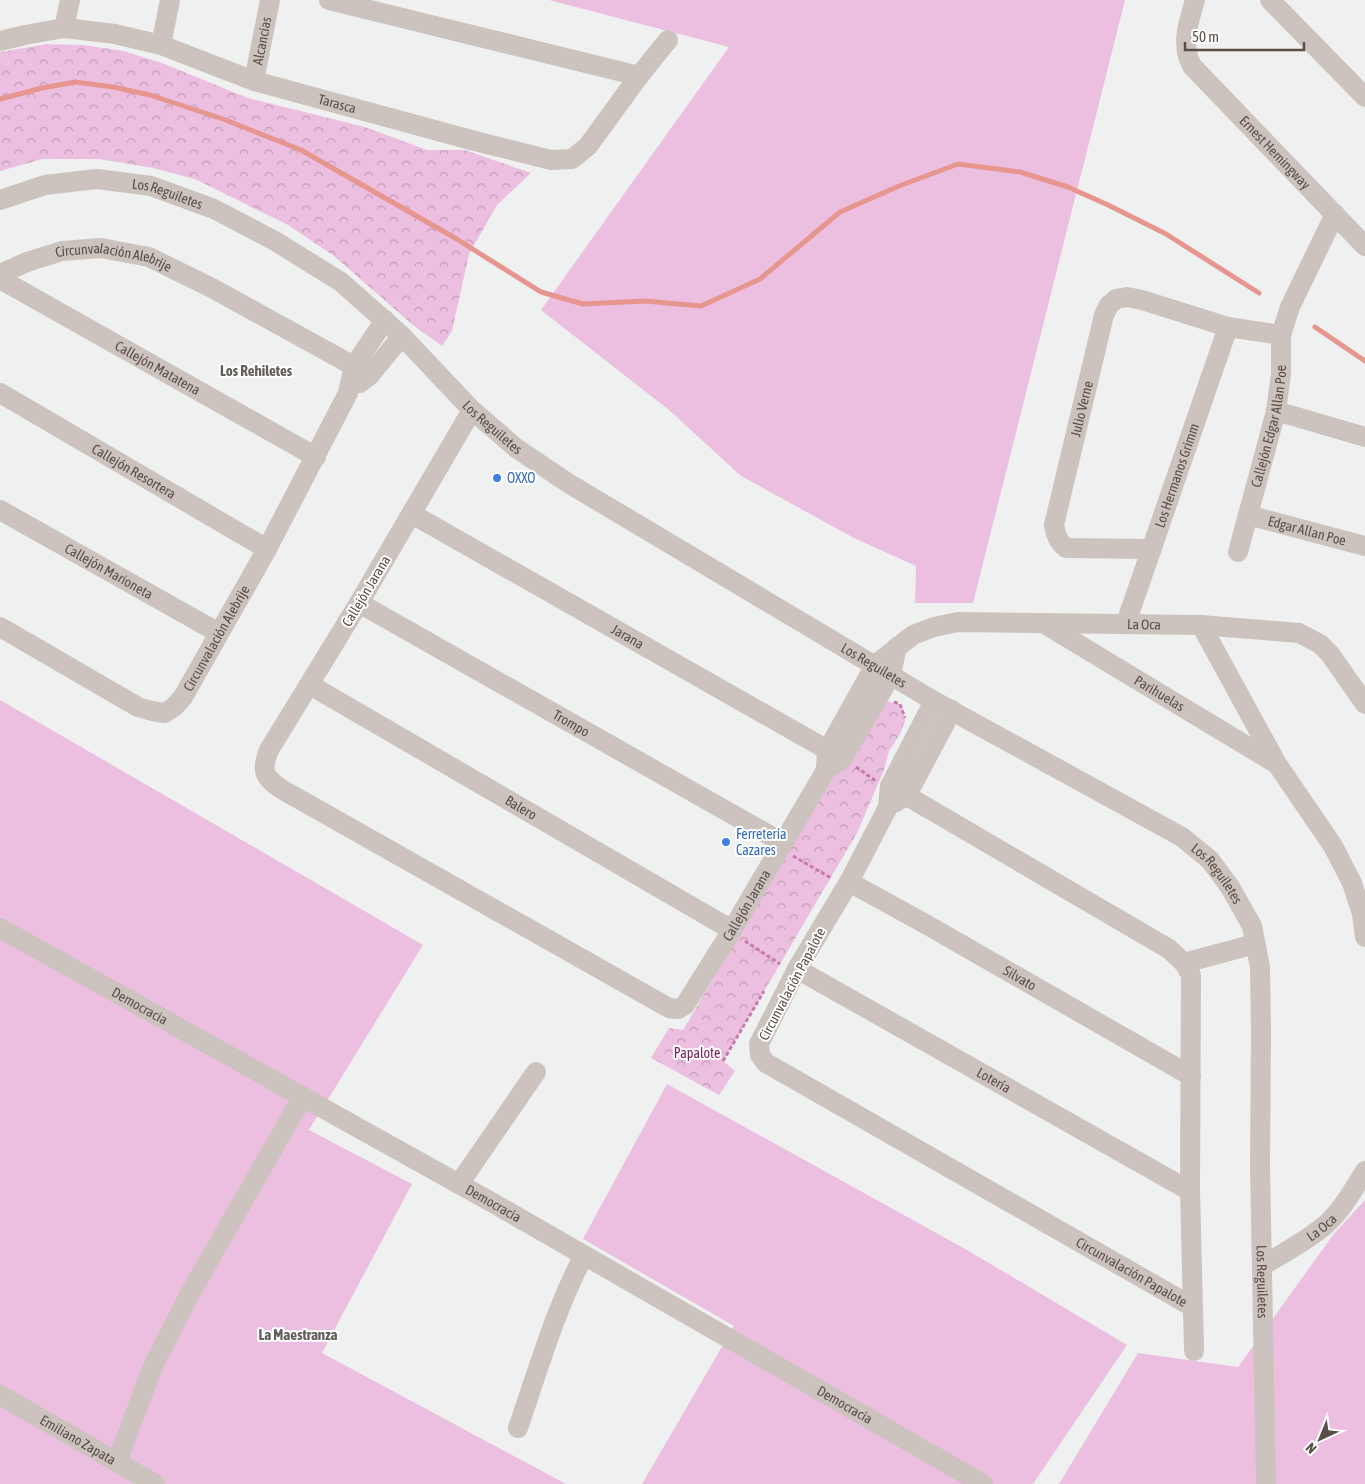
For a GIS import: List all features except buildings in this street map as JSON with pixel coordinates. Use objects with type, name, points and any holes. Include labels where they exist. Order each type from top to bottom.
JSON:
[{"type":"street","points":[[64,28],[70,0]]},
{"type":"street","points":[[161,45],[170,0]]},
{"type":"street","name":"Alcancías","points":[[254,81],[270,0]]},
{"type":"street","points":[[329,0],[639,76]]},
{"type":"street","name":"Ernest Hemingway","points":[[1195,0],[1184,45],[1192,66],[1365,246]]},
{"type":"street","points":[[1270,0],[1365,97]]},
{"type":"street","name":"Tarasca","points":[[0,41],[64,28],[115,34],[161,45],[254,81],[551,160],[572,159],[588,146],[668,40]]},
{"type":"street","name":"Los Reguiletes","points":[[0,200],[45,185],[96,179],[151,186],[214,209],[275,240],[341,282],[402,336],[472,410],[516,448],[568,483],[934,701],[1182,837],[1210,860],[1230,887],[1252,926],[1260,967],[1260,1167],[1266,1484]]},
{"type":"street","points":[[1228,327],[1280,335],[1290,307],[1335,214]]},
{"type":"street","name":"Circunvalación Alebrije","points":[[0,274],[27,262],[62,251],[102,248],[149,257],[212,288],[362,371],[348,393],[267,549],[182,697],[165,713],[138,707],[0,627]]},
{"type":"street","name":"Callejón Matatena","points":[[0,279],[316,457]]},
{"type":"street","name":"Julio Verne","points":[[1152,549],[1066,548],[1055,535],[1054,525],[1104,315],[1109,305],[1116,299],[1127,296],[1228,327]]},
{"type":"street","points":[[362,371],[385,320]]},
{"type":"street","name":"Los Hermanos Grimm","points":[[1126,623],[1228,327]]},
{"type":"street","name":"Callejón Edgar Allan Poe","points":[[1238,552],[1276,411],[1281,374],[1280,335]]},
{"type":"street","points":[[362,371],[402,336]]},
{"type":"street","name":"Callejón Resortera","points":[[0,393],[267,549]]},
{"type":"street","name":"Callejón Jarana","points":[[472,410],[359,603],[269,750],[264,762],[265,773],[272,782],[283,790],[669,1008],[678,1009],[685,1005],[732,930],[883,670]]},
{"type":"street","points":[[1276,411],[1365,437]]},
{"type":"street","name":"Callejón Marioneta","points":[[0,510],[218,633]]},
{"type":"street","name":"Jarana","points":[[412,514],[832,760]]},
{"type":"street","name":"Edgar Allan Poe","points":[[1248,515],[1365,546]]},
{"type":"street","name":"Trompo","points":[[359,603],[783,843]]},
{"type":"street","name":"La Oca","points":[[883,670],[897,647],[914,635],[934,627],[958,622],[1201,625],[1299,634],[1310,638],[1320,644],[1330,654],[1365,704]]},
{"type":"street","name":"Parihuelas","points":[[1043,623],[1277,764]]},
{"type":"street","name":"Parihuelas","points":[[1201,625],[1277,764],[1333,846],[1352,883],[1362,914],[1365,937]]},
{"type":"street","name":"Balero","points":[[310,685],[732,930]]},
{"type":"street","points":[[893,786],[934,701]]},
{"type":"street","points":[[893,786],[952,710]]},
{"type":"street","points":[[893,786],[1169,949],[1184,963],[1255,944]]},
{"type":"street","name":"Circunvalación Papalote","points":[[893,786],[888,807],[837,878],[787,963],[759,1044],[760,1054],[766,1063],[1193,1307]]},
{"type":"street","name":"Silvato","points":[[837,878],[948,937],[1191,1076]]},
{"type":"street","name":"Democracia","points":[[0,928],[459,1184],[983,1484]]},
{"type":"street","name":"Lotería","points":[[787,963],[1190,1191]]},
{"type":"street","name":"Circunvalación Papalote","points":[[1184,963],[1191,975],[1190,1191],[1193,1307]]},
{"type":"street","points":[[459,1184],[536,1072]]},
{"type":"street","points":[[117,1462],[153,1366],[188,1297],[303,1096]]},
{"type":"street","name":"La Oca","points":[[1262,1266],[1305,1240],[1325,1225],[1340,1208],[1365,1171]]},
{"type":"street","points":[[518,1428],[568,1285],[584,1255]]},
{"type":"street","points":[[1193,1307],[1194,1351]]},
{"type":"street","name":"Emiliano Zapata","points":[[0,1395],[155,1484]]},
{"type":"path","points":[[886,700],[900,704],[904,712],[905,721]]},
{"type":"path","points":[[832,760],[879,783],[893,786]]},
{"type":"path","points":[[783,843],[788,853],[837,878]]},
{"type":"path","points":[[826,885],[837,878]]},
{"type":"path","points":[[732,930],[740,937],[787,963],[775,972]]},
{"type":"path","points":[[723,1061],[766,988]]},
{"type":"green space","points":[[549,0],[1125,0],[973,603],[915,603],[916,566],[854,538],[741,476],[669,410],[541,310],[729,47]]},
{"type":"green space","points":[[47,44],[84,45],[123,51],[162,63],[248,98],[365,127],[427,150],[465,150],[531,173],[497,205],[469,254],[452,331],[442,346],[413,325],[334,256],[288,225],[195,179],[153,168],[99,159],[43,159],[0,171],[0,52]]},
{"type":"green space","points":[[0,700],[423,945],[309,1130],[412,1184],[322,1353],[566,1484],[0,1484]]},
{"type":"green space","name":"Papalote","points":[[886,701],[900,704],[904,712],[905,721],[900,734],[889,751],[884,770],[857,833],[723,1061],[735,1071],[719,1095],[651,1058],[669,1028],[683,1030],[825,789]]},
{"type":"green space","points":[[667,1084],[967,1250],[1127,1345],[1033,1484],[642,1484],[734,1326],[583,1239]]},
{"type":"green space","points":[[1365,1200],[1365,1484],[1059,1484],[1138,1353],[1238,1367],[1333,1235]]},
{"type":"waterway","points":[[0,99],[75,82],[113,87],[150,95],[223,119],[301,150],[455,238],[541,292],[583,304],[645,301],[701,306],[760,279],[840,212],[899,186],[958,164],[1020,172],[1068,187],[1166,234],[1259,293]]},
{"type":"waterway","points":[[1315,327],[1365,361]]},
{"type":"place","name":"OXXO","points":[[497,478]]},
{"type":"place","name":"Ferretería Cazares","points":[[726,842]]},
{"type":"district","name":"Los Rehiletes","points":[[256,370]]},
{"type":"district","name":"La Maestranza","points":[[298,1334]]}]
